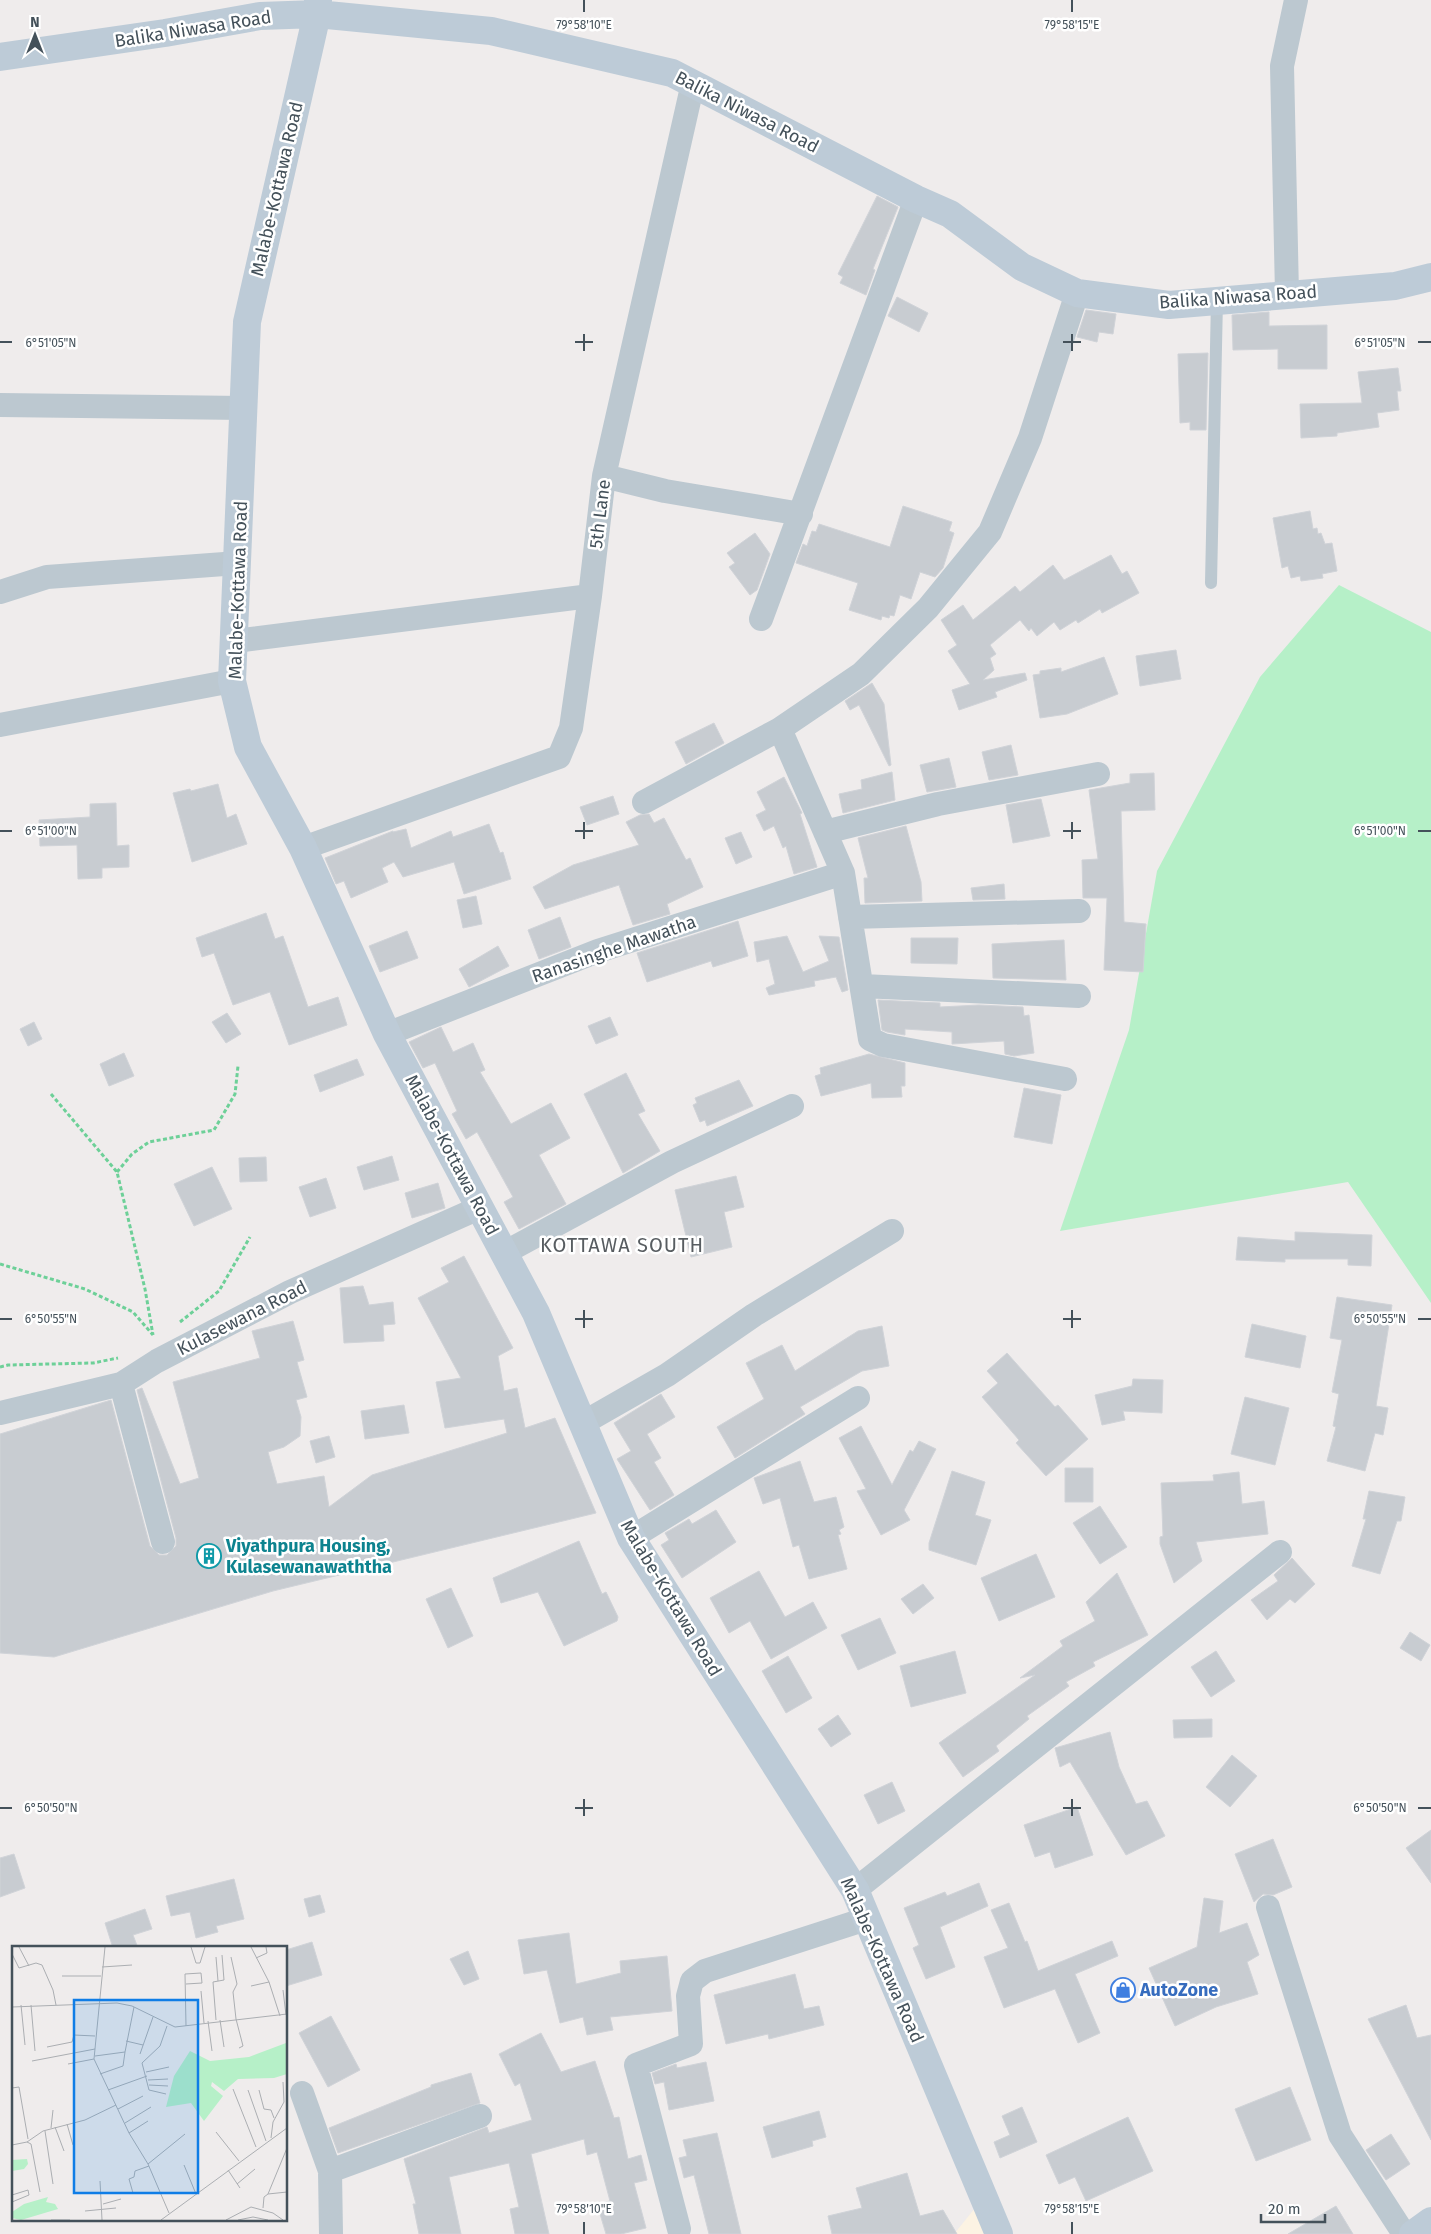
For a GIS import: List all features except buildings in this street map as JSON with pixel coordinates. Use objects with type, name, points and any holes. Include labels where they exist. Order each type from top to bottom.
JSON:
[{"type":"main road","name":"Balika Niwasa Road","points":[[0,57],[165,34],[317,7],[491,31],[672,72],[916,199],[950,214],[1022,267],[1076,293],[1169,305],[1395,286],[1431,277]]},
{"type":"main road","name":"Malabe-Kottawa Road","points":[[317,7],[247,322],[232,680],[248,747],[303,848],[387,1034],[536,1313],[631,1538],[855,1890],[999,2234]]},
{"type":"main road","points":[[1413,2234],[1431,2221]]},
{"type":"street","points":[[1287,294],[1282,66],[1296,0]]},
{"type":"street","name":"5th Lane","points":[[303,848],[559,757],[572,728],[604,476],[693,83]]},
{"type":"street","points":[[761,619],[916,199]]},
{"type":"street","points":[[644,802],[780,729],[861,674],[928,608],[990,532],[1030,438],[1076,293]]},
{"type":"street","points":[[0,405],[244,408]]},
{"type":"street","points":[[604,476],[665,491],[801,514]]},
{"type":"street","points":[[0,592],[47,577],[238,563]]},
{"type":"street","points":[[235,641],[590,596]]},
{"type":"street","points":[[0,725],[232,680]]},
{"type":"street","points":[[780,729],[843,873],[870,1039],[883,1045],[1065,1079]]},
{"type":"street","points":[[825,832],[938,804],[1098,774]]},
{"type":"street","name":"Ranasinghe Mawatha","points":[[387,1034],[598,951],[843,873]]},
{"type":"street","points":[[850,917],[1079,911]]},
{"type":"street","points":[[862,986],[1079,996]]},
{"type":"street","points":[[504,1253],[672,1162],[792,1106]]},
{"type":"street","name":"Kulasewana Road","points":[[0,1413],[121,1384],[157,1361],[290,1292],[479,1208]]},
{"type":"street","points":[[583,1423],[667,1375],[754,1315],[892,1230]]},
{"type":"street","points":[[121,1384],[163,1542]]},
{"type":"street","points":[[631,1538],[858,1398]]},
{"type":"street","points":[[855,1890],[1280,1552]]},
{"type":"street","points":[[1268,1908],[1340,2135],[1404,2234]]},
{"type":"street","points":[[679,2229],[636,2065],[691,2044],[688,1996],[692,1981],[705,1972],[866,1919]]},
{"type":"street","points":[[302,2093],[330,2171],[331,2234]]},
{"type":"street","points":[[330,2171],[480,2116]]},
{"type":"lane","points":[[1211,584],[1217,300]]},
{"type":"path","points":[[117,1172],[132,1154],[149,1142],[214,1130],[235,1094],[238,1066]]},
{"type":"path","points":[[51,1094],[117,1172],[145,1288],[157,1361]]},
{"type":"path","points":[[174,1326],[219,1291],[250,1237]]},
{"type":"path","points":[[0,1264],[85,1289],[133,1312],[153,1335]]},
{"type":"path","points":[[147,1340],[153,1335],[160,1334]]},
{"type":"path","points":[[0,1367],[8,1365],[94,1364],[120,1357]]},
{"type":"shaded area","points":[[980,2202],[993,2234],[954,2234]]},
{"type":"green space","points":[[1339,585],[1431,632],[1431,1303],[1348,1182],[1060,1231],[1129,1030],[1157,871],[1260,677]]},
{"type":"place","name":"Viyathpura Housing, Kulasewanawaththa","points":[[209,1556]]},
{"type":"place","name":"AutoZone","points":[[1123,1990]]},
{"type":"district","name":"KOTTAWA SOUTH","points":[[622,1245]]}]
